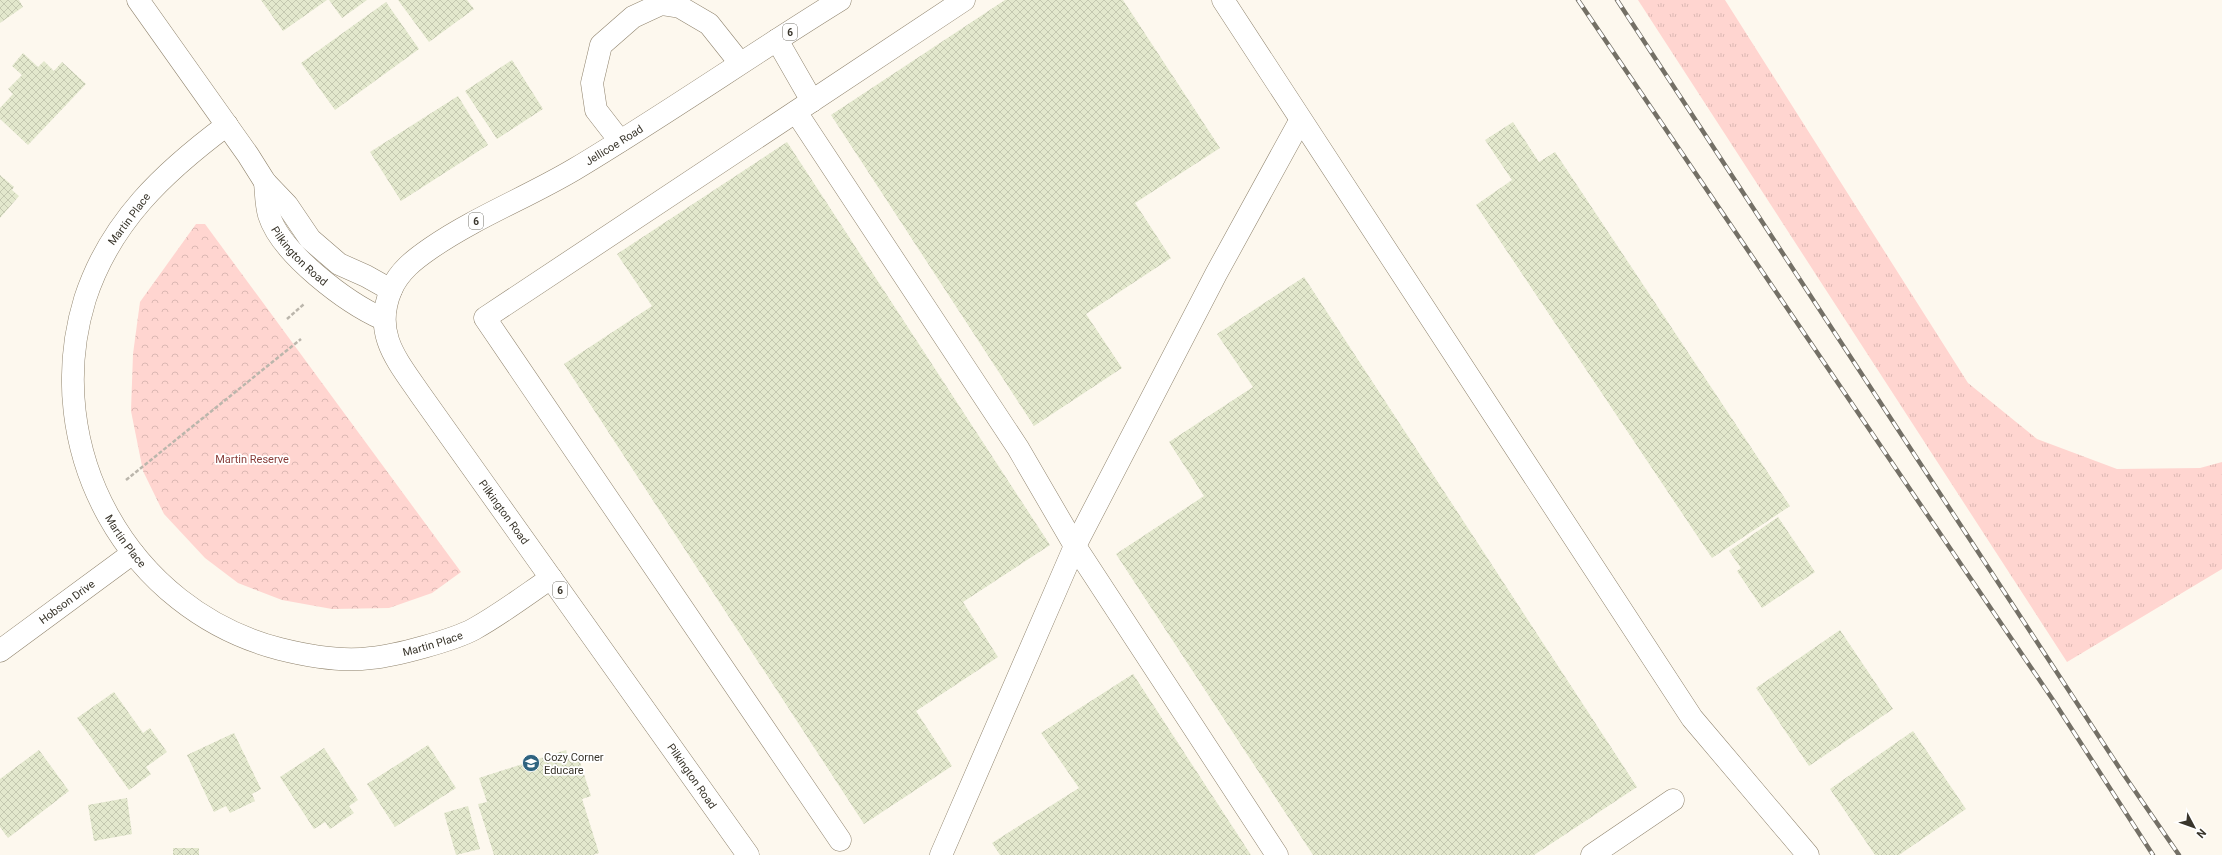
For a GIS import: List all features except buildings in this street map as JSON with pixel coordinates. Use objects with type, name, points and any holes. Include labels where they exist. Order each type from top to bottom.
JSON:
[{"type":"street","name":"Pilkington Road","points":[[138,0],[227,125],[264,182],[287,205],[310,239],[339,264],[391,290]]},
{"type":"street","name":"Jellicoe Road","points":[[391,290],[411,262],[433,246],[476,221],[568,173],[840,0]]},
{"type":"street","points":[[840,840],[485,318],[964,0]]},
{"type":"street","points":[[1223,0],[1300,121],[1692,718],[1808,855]]},
{"type":"street","points":[[620,141],[596,110],[592,83],[601,45],[633,17],[661,4],[680,7],[708,24],[740,63]]},
{"type":"street","points":[[777,40],[804,106],[1018,448],[1075,546],[1277,855]]},
{"type":"street","points":[[941,855],[1075,546],[1216,274],[1300,121]]},
{"type":"street","name":"Martin Place","points":[[227,125],[196,148],[153,187],[126,220],[109,245],[86,298],[77,332],[73,360],[75,420],[82,455],[99,500],[114,527],[133,553],[169,592],[202,615],[254,642],[311,657],[371,658],[423,646],[473,630],[551,578]]},
{"type":"street","name":"Pilkington Road","points":[[264,182],[269,216],[291,252],[326,282],[368,312],[383,319],[387,338],[397,360],[748,855]]},
{"type":"street","name":"6","points":[[383,319],[391,290]]},
{"type":"street","name":"Hobson Drive","points":[[0,651],[133,553]]},
{"type":"street","points":[[1592,855],[1673,800]]},
{"type":"path","points":[[125,481],[302,339]]},
{"type":"green space","points":[[1638,0],[1725,0],[1968,383],[2037,439],[2117,469],[2200,468],[2222,462],[2222,569],[2067,662]]},
{"type":"green space","name":"Martin Reserve","points":[[196,224],[205,224],[461,572],[432,593],[389,608],[332,609],[282,600],[238,583],[205,558],[164,514],[143,471],[131,411],[133,354],[140,302]]},
{"type":"railway","points":[[1578,0],[2053,700],[2153,855]]},
{"type":"railway","points":[[1617,0],[2124,775],[2179,855]]},
{"type":"place","name":"Cozy Corner Educare","points":[[531,763]]}]
